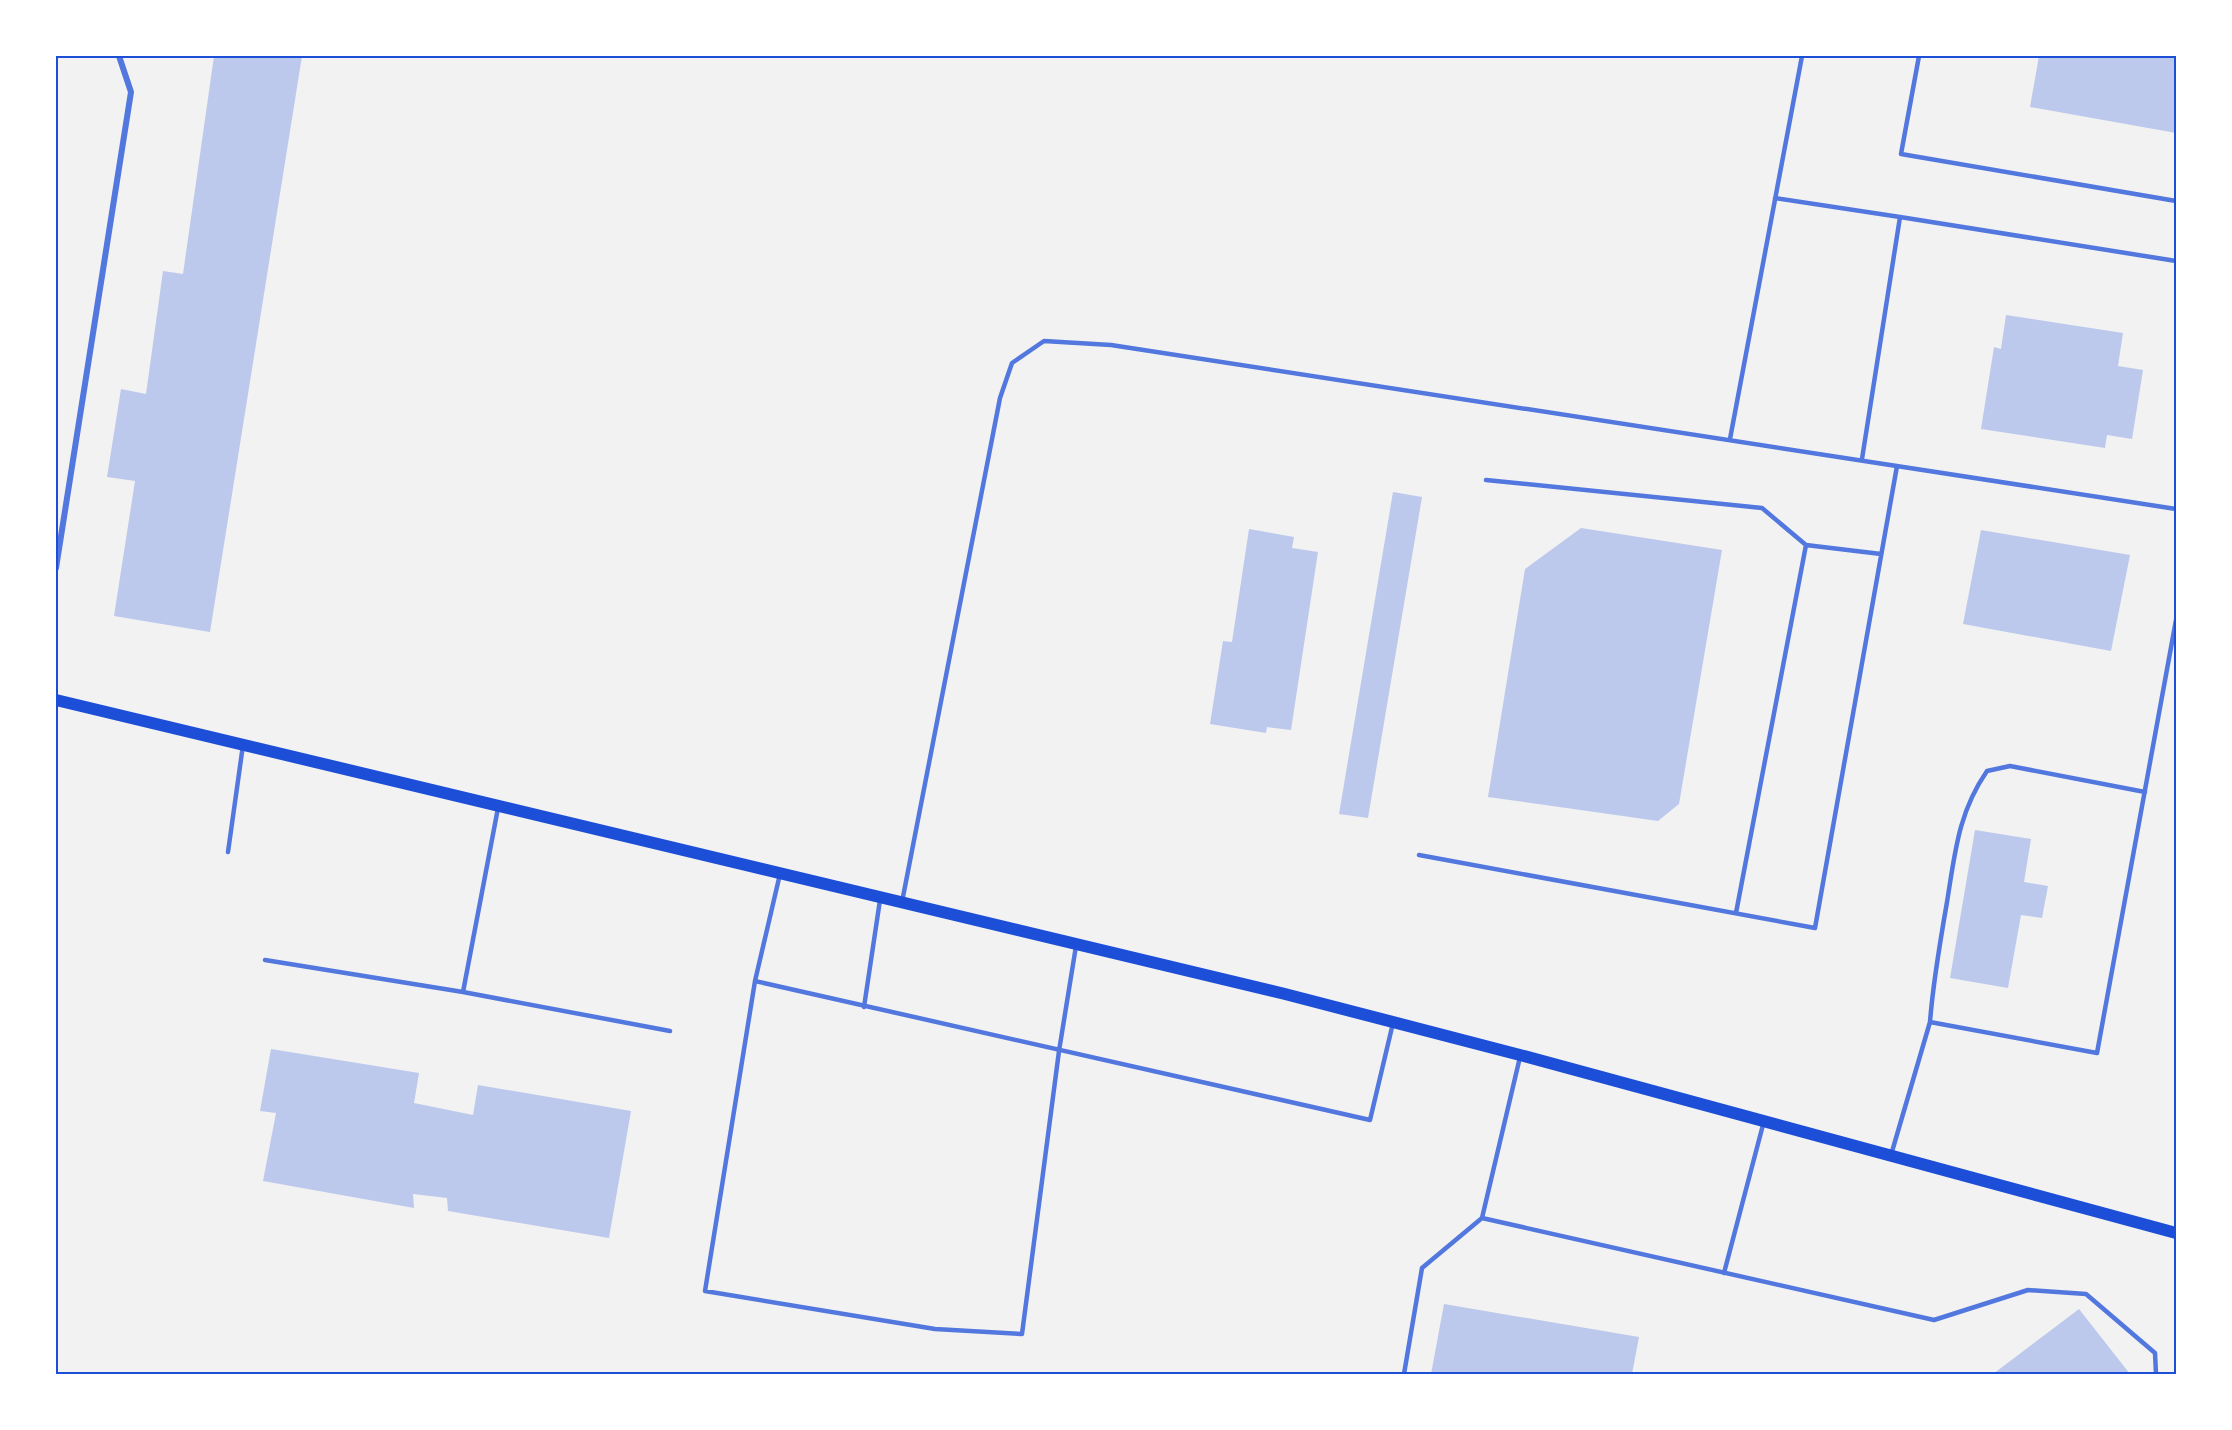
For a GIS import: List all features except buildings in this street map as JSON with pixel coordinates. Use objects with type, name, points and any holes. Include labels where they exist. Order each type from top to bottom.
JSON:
[{"type":"main road","points":[[56,700],[1077,944],[1520,1054],[2176,1233]]},
{"type":"street","points":[[56,568],[131,92],[119,56]]},
{"type":"lane","points":[[1731,439],[1802,56]]},
{"type":"lane","points":[[1919,56],[1901,154],[2176,201]]},
{"type":"lane","points":[[1775,198],[2176,261]]},
{"type":"lane","points":[[1862,459],[1900,217]]},
{"type":"lane","points":[[902,902],[1000,398],[1012,363],[1044,341],[1111,345],[2176,509]]},
{"type":"lane","points":[[1419,855],[1815,928],[1898,466]]},
{"type":"lane","points":[[1486,480],[1762,508],[1806,546],[1881,554]]},
{"type":"lane","points":[[1736,913],[1806,546]]},
{"type":"lane","points":[[1930,1022],[2097,1053],[2176,620]]},
{"type":"lane","points":[[228,852],[243,745]]},
{"type":"lane","points":[[1891,1155],[1930,1022],[1933,983],[1961,823],[1973,791],[1987,771],[2010,766],[2145,792]]},
{"type":"lane","points":[[463,992],[498,805]]},
{"type":"lane","points":[[781,873],[755,981],[705,1291],[934,1329],[1022,1334],[1059,1051],[1077,944]]},
{"type":"lane","points":[[864,1007],[880,897]]},
{"type":"lane","points":[[264,960],[463,992],[670,1031]]},
{"type":"lane","points":[[755,981],[1370,1120],[1393,1023]]},
{"type":"lane","points":[[1404,1374],[1422,1268],[1482,1218],[1520,1054]]},
{"type":"lane","points":[[1724,1273],[1764,1120]]},
{"type":"lane","points":[[1482,1218],[1934,1320],[2028,1290],[2086,1294],[2155,1353],[2156,1374]]}]
